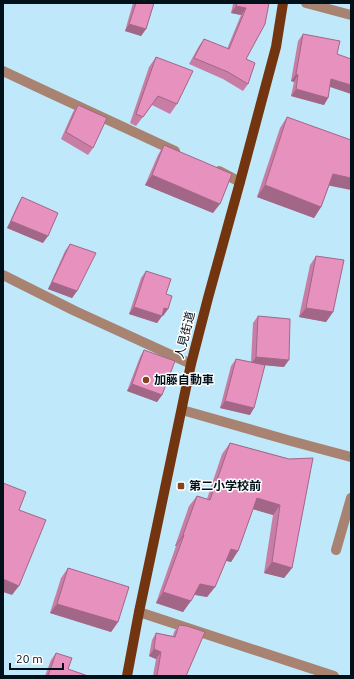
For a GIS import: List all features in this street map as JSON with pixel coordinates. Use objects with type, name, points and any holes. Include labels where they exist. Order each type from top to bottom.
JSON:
[{"type":"main road","name":"人見街道","points":[[128,676],[139,612],[191,364],[276,47],[283,3]]},
{"type":"street","points":[[306,3],[351,15]]},
{"type":"street","points":[[3,71],[187,156]]},
{"type":"street","points":[[208,166],[240,182]]},
{"type":"street","points":[[3,275],[75,311],[191,364]]},
{"type":"street","points":[[182,410],[351,457]]},
{"type":"street","points":[[336,550],[351,498]]},
{"type":"street","points":[[139,612],[334,676]]},
{"type":"building","points":[[136,3],[154,3],[146,29],[129,24]]},
{"type":"building","points":[[237,3],[269,3],[265,24],[246,59],[255,63],[248,84],[228,72],[194,58],[204,39],[229,49],[246,8],[236,6]]},
{"type":"building","points":[[303,34],[340,41],[337,54],[351,59],[351,85],[331,79],[328,98],[296,89],[298,75],[296,74]]},
{"type":"building","points":[[156,57],[193,71],[177,104],[158,96],[143,117],[136,114]]},
{"type":"building","points":[[78,105],[107,118],[93,148],[66,132]]},
{"type":"building","points":[[287,117],[351,140],[351,178],[333,174],[321,207],[265,185]]},
{"type":"building","points":[[164,145],[232,174],[220,204],[152,175]]},
{"type":"building","points":[[22,197],[58,213],[48,236],[11,221]]},
{"type":"building","points":[[70,244],[96,253],[77,291],[52,282]]},
{"type":"building","points":[[316,256],[344,260],[333,312],[306,308]]},
{"type":"building","points":[[146,271],[171,279],[166,294],[172,296],[168,309],[164,308],[162,316],[134,307]]},
{"type":"building","points":[[258,316],[290,319],[289,360],[256,357]]},
{"type":"building","points":[[144,350],[175,361],[162,395],[132,384]]},
{"type":"building","points":[[236,359],[265,365],[254,408],[225,401]]},
{"type":"building","points":[[230,443],[289,459],[313,458],[292,568],[272,562],[280,505],[257,498],[238,551],[231,549],[215,587],[200,584],[191,601],[163,592],[197,496],[210,500]]},
{"type":"building","points":[[3,483],[26,492],[19,510],[46,520],[19,586],[3,579]]},
{"type":"building","points":[[68,568],[129,587],[118,622],[57,604]]},
{"type":"building","points":[[179,625],[205,632],[186,676],[157,676],[161,652],[154,649],[156,633],[175,637]]},
{"type":"building","points":[[56,653],[72,658],[68,669],[88,676],[48,676]]},
{"type":"place","name":"加藤自動車","points":[[146,380]]},
{"type":"place","name":"第二小学校前","points":[[181,486]]}]
